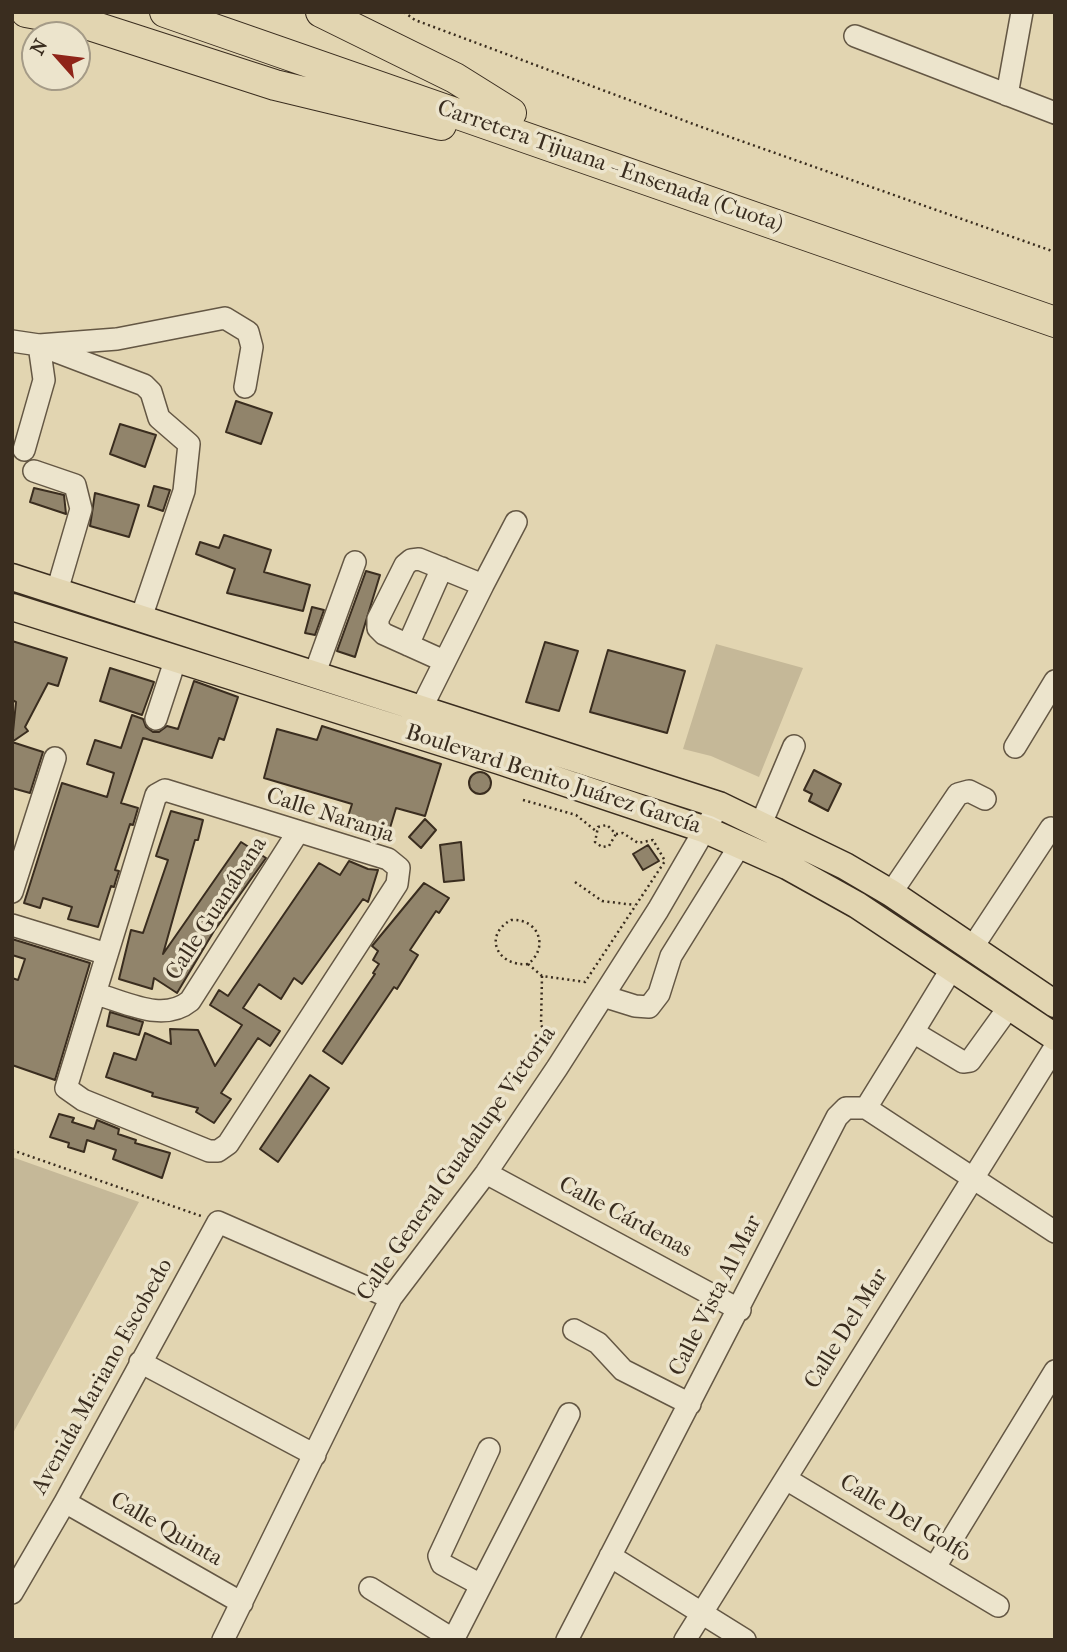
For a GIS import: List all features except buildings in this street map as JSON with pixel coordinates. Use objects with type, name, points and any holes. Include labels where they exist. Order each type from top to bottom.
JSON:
[{"type":"highway","points":[[12,13],[26,12],[80,22],[264,82],[447,126],[508,122]]},
{"type":"highway","points":[[82,12],[339,100]]},
{"type":"highway","name":"Carretera Tijuana - Ensenada (Cuota)","points":[[165,12],[1055,300]]},
{"type":"highway","name":"Carretera Tijuana - Ensenada (Cuota)","points":[[218,12],[508,122],[1055,322]]},
{"type":"highway","points":[[321,14],[455,78],[508,122]]},
{"type":"main road","name":"Boulevard Benito Juárez García","points":[[12,577],[719,805],[845,866],[891,893],[1055,1004]]},
{"type":"main road","name":"Boulevard Benito Juárez García","points":[[12,607],[175,661],[500,761],[706,830],[787,866],[857,905],[1055,1037]]},
{"type":"street","points":[[1007,95],[1022,12]]},
{"type":"street","points":[[855,36],[1055,113]]},
{"type":"street","points":[[38,345],[117,339],[225,318],[248,332],[252,347],[245,387]]},
{"type":"street","points":[[12,341],[38,345],[144,386],[151,392],[159,418],[189,444],[184,491],[141,618]]},
{"type":"street","points":[[24,450],[44,380],[38,345]]},
{"type":"street","points":[[34,471],[75,485],[80,497],[81,509],[57,591]]},
{"type":"street","points":[[422,708],[516,522]]},
{"type":"street","points":[[444,661],[380,631],[379,619],[407,562],[415,559],[484,585]]},
{"type":"street","points":[[315,673],[355,562]]},
{"type":"street","points":[[408,645],[442,568]]},
{"type":"street","points":[[156,719],[175,661]]},
{"type":"street","points":[[1015,747],[1055,681]]},
{"type":"street","points":[[761,824],[794,746]]},
{"type":"street","points":[[12,892],[55,758]]},
{"type":"street","name":"Calle Naranja","points":[[164,790],[388,859],[399,868],[400,876],[228,1144],[218,1151],[209,1151],[69,1092],[66,1081],[107,954],[159,792],[164,790]]},
{"type":"street","points":[[891,893],[958,793],[969,791],[985,799]]},
{"type":"street","name":"Calle General Guadalupe Victoria","points":[[223,1640],[391,1298],[485,1173],[557,1069],[659,910],[719,805]]},
{"type":"street","points":[[972,948],[1051,828]]},
{"type":"street","name":"Calle Guanábana","points":[[96,994],[159,1012],[179,1010],[190,1001],[298,832]]},
{"type":"street","points":[[604,996],[635,1006],[649,1007],[659,994],[671,956],[740,845]]},
{"type":"street","points":[[12,925],[107,954]]},
{"type":"street","points":[[952,968],[866,1108],[1055,1232]]},
{"type":"street","points":[[913,1032],[963,1062],[970,1062],[1009,1007]]},
{"type":"street","name":"Calle Del Mar","points":[[685,1640],[1055,1047]]},
{"type":"street","name":"Calle Vista Al Mar","points":[[567,1640],[740,1310],[837,1117],[846,1108],[866,1108]]},
{"type":"street","name":"Calle Cárdenas","points":[[485,1173],[740,1310]]},
{"type":"street","points":[[218,1222],[391,1298]]},
{"type":"street","name":"Avenida Mariano Escobedo","points":[[12,1592],[65,1502],[218,1222]]},
{"type":"street","points":[[574,1330],[598,1343],[623,1370],[690,1404]]},
{"type":"street","points":[[140,1362],[315,1455]]},
{"type":"street","points":[[935,1567],[1055,1371]]},
{"type":"street","points":[[370,1588],[453,1640],[569,1414]]},
{"type":"street","points":[[481,1586],[442,1564],[439,1556],[489,1449]]},
{"type":"street","name":"Calle Del Golfo","points":[[786,1479],[998,1606]]},
{"type":"street","name":"Calle Quinta","points":[[65,1502],[242,1603]]},
{"type":"street","points":[[610,1556],[745,1640]]},
{"type":"path","points":[[404,12],[415,20],[696,125],[1055,252]]},
{"type":"path","points":[[523,800],[576,816],[587,821],[596,831]]},
{"type":"path","points":[[602,825],[607,825],[616,834],[609,846],[602,847],[595,842],[596,831],[602,825]]},
{"type":"path","points":[[527,964],[538,951],[539,936],[529,922],[511,920],[498,931],[495,948],[499,955],[511,963],[527,964],[542,976],[585,982],[665,861],[653,840],[638,843],[624,833],[616,834]]},
{"type":"path","points":[[575,882],[602,901],[659,910]]},
{"type":"path","points":[[542,976],[541,1025],[557,1049],[557,1069]]},
{"type":"path","points":[[12,1150],[218,1222]]},
{"type":"shaded area","points":[[716,644],[803,668],[759,777],[711,756],[683,749]]},
{"type":"shaded area","points":[[12,1157],[139,1202],[12,1435]]}]
